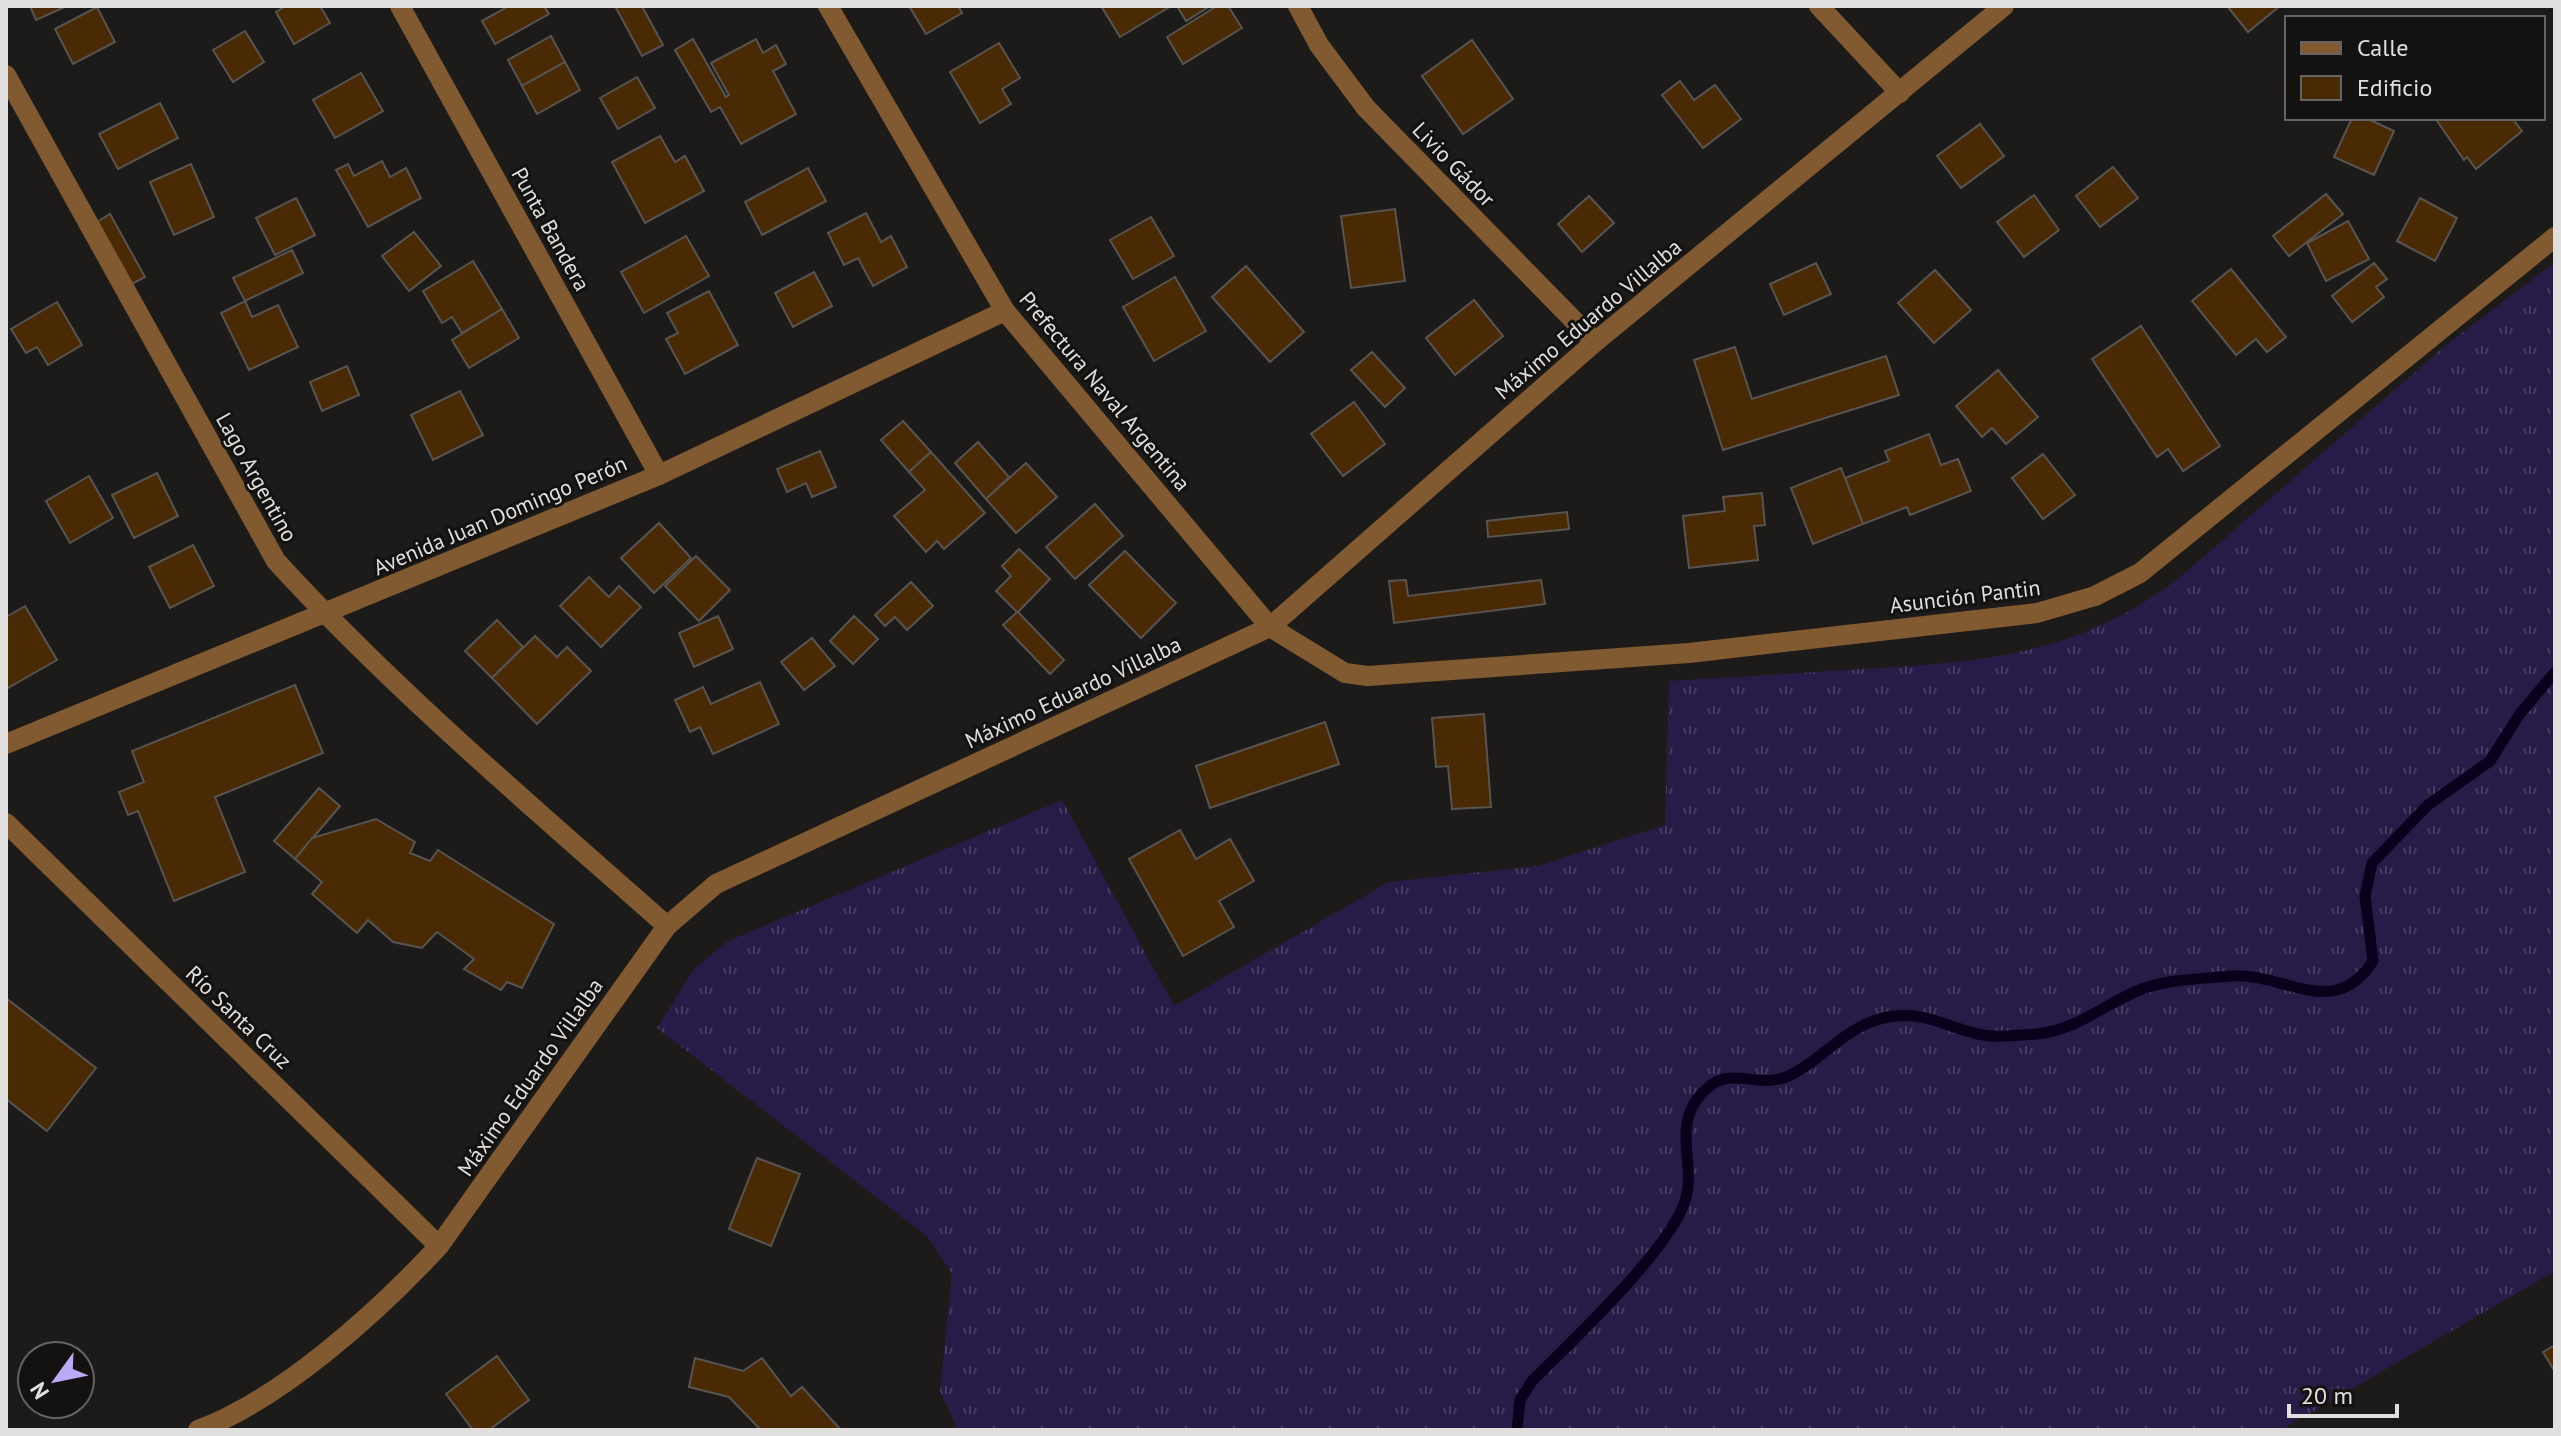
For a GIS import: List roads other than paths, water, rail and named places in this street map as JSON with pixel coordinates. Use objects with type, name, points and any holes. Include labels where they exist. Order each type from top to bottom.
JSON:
[{"type":"street","name":"Punta Bandera","points":[[400,6],[659,475]]},
{"type":"street","name":"Prefectura Naval Argentina","points":[[828,6],[1005,311],[1270,627]]},
{"type":"street","name":"Livio Gádor","points":[[1298,6],[1319,45],[1366,108],[1595,342]]},
{"type":"street","points":[[1819,6],[1900,93]]},
{"type":"street","name":"Máximo Eduardo Villalba","points":[[198,1430],[257,1400],[352,1331],[396,1293],[439,1246],[667,926],[716,884],[1270,627],[1595,342],[2004,6]]},
{"type":"street","name":"Lago Argentino","points":[[6,75],[276,561],[324,614],[506,784],[667,926]]},
{"type":"street","name":"Asunción Pantin","points":[[1270,627],[1345,673],[1368,676],[1689,653],[2037,613],[2095,596],[2140,573],[2555,237]]},
{"type":"street","name":"Avenida Juan Domingo Perón","points":[[6,744],[659,475],[1005,311]]},
{"type":"street","name":"Río Santa Cruz","points":[[6,823],[439,1246]]},
{"type":"waterway","points":[[1517,1430],[1520,1400],[1532,1381],[1618,1294],[1662,1242],[1677,1218],[1688,1185],[1687,1122],[1698,1098],[1709,1087],[1730,1078],[1774,1080],[1786,1077],[1863,1025],[1895,1016],[1929,1019],[1983,1035],[2010,1036],[2066,1027],[2142,989],[2174,981],[2231,976],[2251,977],[2308,990],[2342,989],[2358,979],[2373,961],[2365,896],[2372,863],[2428,805],[2490,761],[2519,715],[2555,672]]}]
